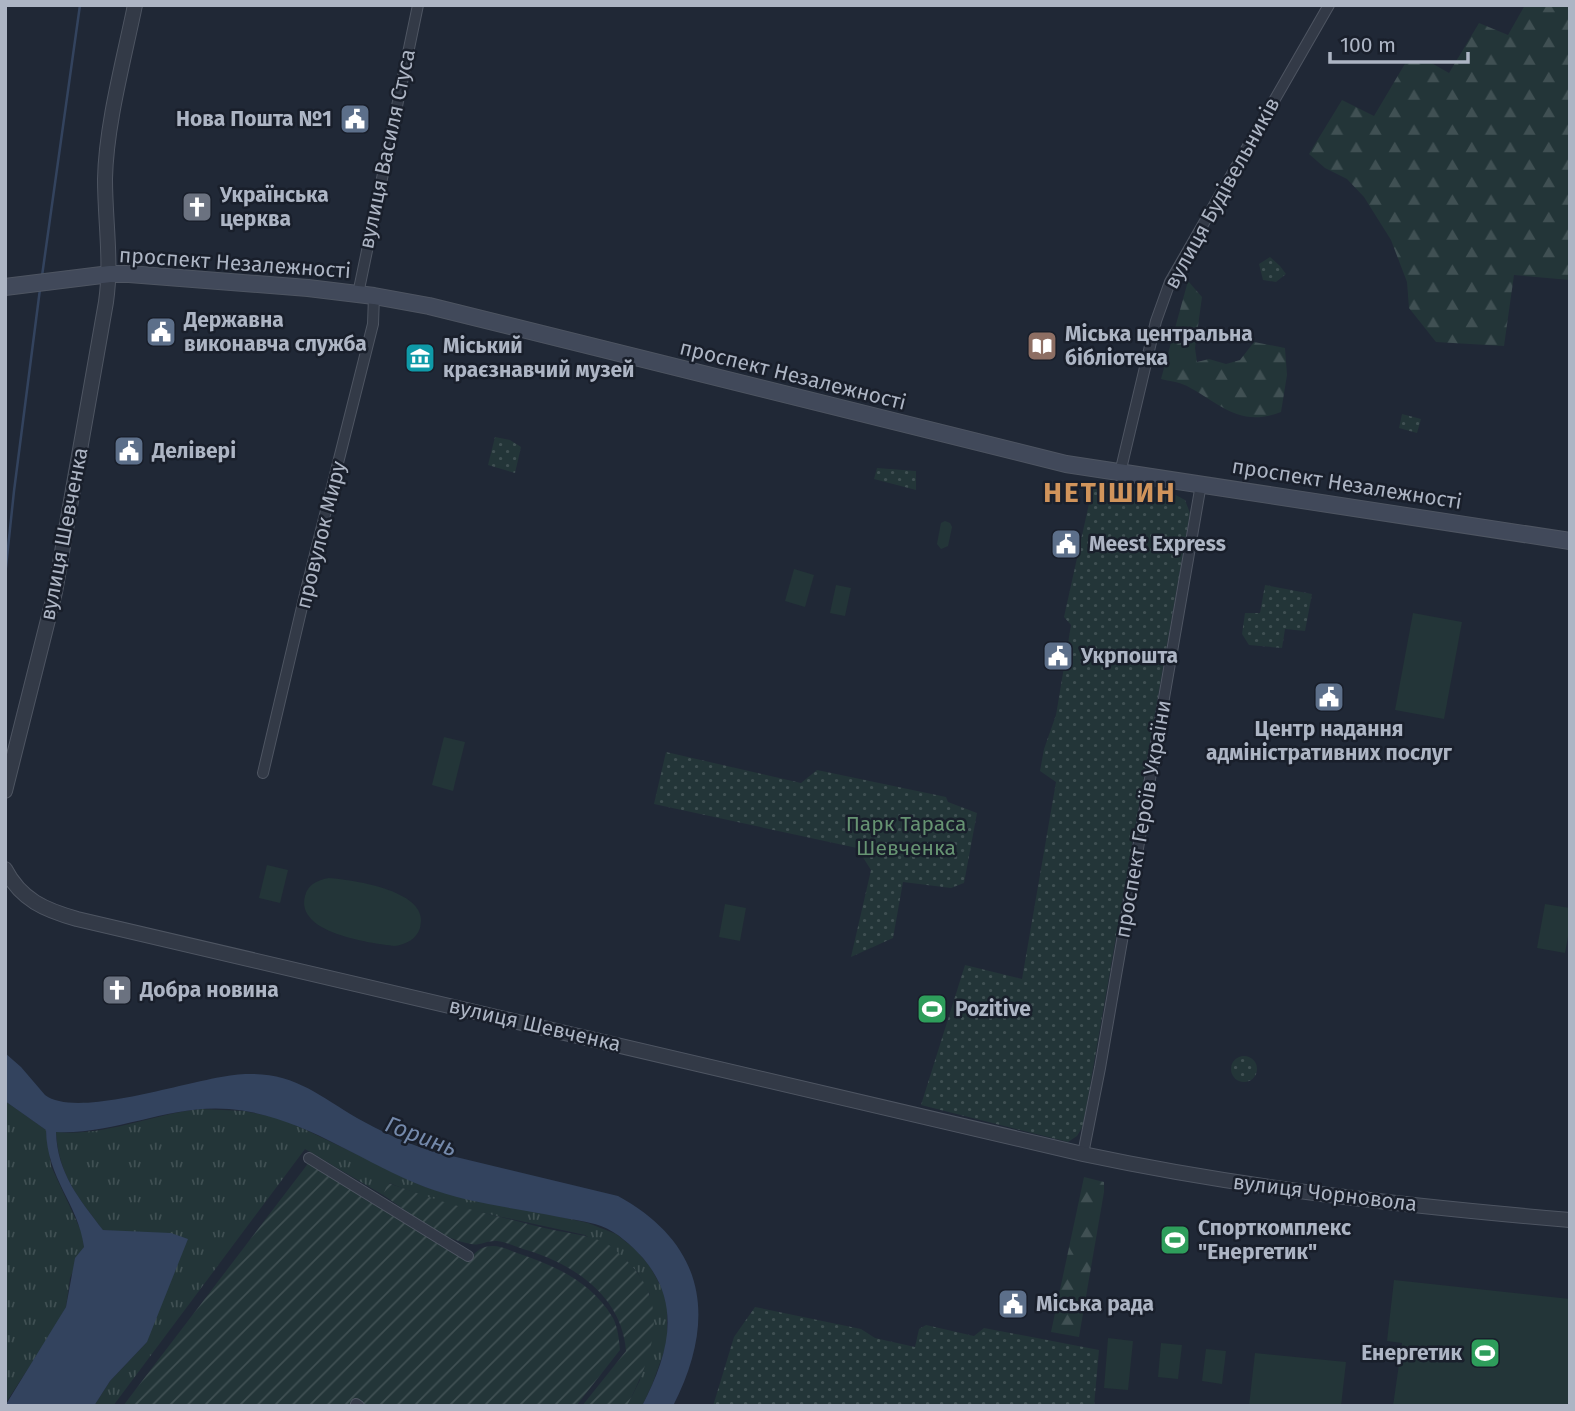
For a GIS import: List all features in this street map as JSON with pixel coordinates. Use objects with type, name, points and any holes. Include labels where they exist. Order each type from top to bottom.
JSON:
[{"type":"main road","name":"проспект Незалежності","points":[[5,287],[110,274],[366,295],[441,309],[1066,464],[1570,541]]},
{"type":"street","name":"вулиця Шевченка","points":[[5,791],[57,581],[110,274],[105,178],[135,5]]},
{"type":"street","name":"вулиця Василя Стуса","points":[[366,295],[418,5]]},
{"type":"street","name":"вулиця Будівельників","points":[[1120,473],[1156,321],[1170,282],[1329,5]]},
{"type":"street","name":"провулок Миру","points":[[263,773],[373,324],[366,295]]},
{"type":"street","name":"проспект Героїв України","points":[[1083,1154],[1100,1069],[1200,484]]},
{"type":"street","name":"вулиця Шевченка","points":[[5,869],[17,888],[36,905],[77,919],[1083,1154]]},
{"type":"street","name":"вулиця Чорновола","points":[[1083,1154],[1243,1184],[1346,1199],[1570,1220]]},
{"type":"street","points":[[309,1158],[468,1256]]},
{"type":"green space","points":[[1525,5],[1570,5],[1570,280],[1514,275],[1504,346],[1436,342],[1409,308],[1407,282],[1391,240],[1364,197],[1347,179],[1325,168],[1309,154],[1342,100],[1374,116],[1406,62],[1428,61],[1449,73],[1479,23],[1508,35]]},
{"type":"green space","points":[[1270,257],[1286,274],[1276,282],[1263,280],[1259,264]]},
{"type":"green space","points":[[1188,281],[1202,297],[1195,348],[1197,362],[1209,359],[1226,364],[1240,360],[1254,342],[1285,348],[1287,375],[1281,412],[1266,416],[1242,416],[1187,386],[1161,379]]},
{"type":"green space","points":[[1402,414],[1421,419],[1417,433],[1399,428]]},
{"type":"green space","points":[[495,437],[510,440],[521,447],[515,473],[488,465]]},
{"type":"green space","points":[[877,468],[916,471],[916,490],[874,479]]},
{"type":"green space","points":[[1094,481],[1172,493],[1185,500],[1190,513],[1083,1126],[1077,1136],[1068,1142],[921,1105],[965,965],[1022,979],[1056,782],[1040,771],[1044,749],[1056,715],[1071,625],[1064,617]]},
{"type":"green space","points":[[945,521],[952,527],[948,546],[941,549],[937,544],[941,523]]},
{"type":"green space","points":[[794,569],[814,575],[805,607],[785,601]]},
{"type":"green space","points":[[836,585],[851,588],[845,616],[830,613]]},
{"type":"green space","points":[[1265,585],[1312,594],[1305,631],[1285,629],[1282,648],[1249,645],[1242,634],[1245,613],[1260,613]]},
{"type":"green space","points":[[1413,613],[1462,622],[1444,719],[1395,710]]},
{"type":"green space","points":[[444,737],[465,742],[453,791],[432,785]]},
{"type":"green space","name":"Парк Тараса Шевченка","points":[[666,752],[801,783],[817,770],[946,797],[948,802],[977,813],[964,883],[951,888],[903,882],[893,938],[851,957],[871,870],[857,848],[654,804]]},
{"type":"green space","points":[[267,865],[288,870],[280,903],[259,898]]},
{"type":"green space","points":[[329,878],[372,885],[403,896],[421,915],[416,936],[395,946],[352,939],[322,927],[311,919],[305,909],[305,896],[314,883]]},
{"type":"green space","points":[[725,904],[746,908],[740,941],[719,937]]},
{"type":"green space","points":[[1545,904],[1570,908],[1565,953],[1537,948]]},
{"type":"green space","points":[[1244,1056],[1253,1060],[1257,1069],[1253,1078],[1244,1082],[1235,1078],[1231,1069],[1235,1060]]},
{"type":"green space","points":[[5,1101],[46,1130],[51,1166],[82,1233],[84,1247],[70,1278],[66,1307],[5,1404]]},
{"type":"green space","points":[[201,1109],[244,1111],[283,1119],[425,1187],[588,1223],[616,1234],[649,1265],[663,1290],[667,1305],[667,1343],[642,1406],[627,1406],[640,1380],[650,1295],[638,1273],[626,1260],[585,1235],[447,1205],[389,1183],[383,1195],[305,1149],[113,1406],[94,1406],[110,1381],[147,1342],[135,1233],[103,1230],[71,1185],[61,1161],[56,1132],[92,1131]]},
{"type":"green space","points":[[310,1161],[469,1260],[483,1248],[497,1247],[545,1263],[571,1276],[594,1294],[613,1318],[620,1350],[576,1406],[123,1406]]},
{"type":"green space","points":[[1084,1177],[1104,1182],[1104,1192],[1079,1337],[1051,1332]]},
{"type":"green space","points":[[388,1183],[472,1210],[591,1237],[609,1245],[629,1263],[642,1280],[654,1315],[650,1351],[627,1406],[582,1406],[626,1351],[615,1313],[591,1284],[559,1263],[507,1243],[494,1241],[474,1244],[448,1237],[383,1195]]},
{"type":"green space","name":"Енергетик","points":[[1394,1280],[1570,1299],[1570,1406],[1393,1406],[1402,1343],[1387,1341]]},
{"type":"green space","points":[[755,1307],[861,1329],[875,1338],[915,1347],[919,1329],[926,1325],[974,1336],[984,1328],[1099,1350],[1094,1406],[713,1406],[734,1337]]},
{"type":"green space","points":[[1108,1338],[1133,1341],[1128,1390],[1104,1388]]},
{"type":"green space","points":[[1161,1343],[1182,1345],[1178,1379],[1158,1377]]},
{"type":"green space","points":[[1206,1349],[1226,1351],[1222,1384],[1202,1381]]},
{"type":"green space","points":[[1255,1353],[1346,1362],[1341,1406],[1249,1406]]},
{"type":"water","points":[[5,1053],[45,1095],[62,1102],[112,1100],[225,1076],[262,1074],[278,1077],[305,1087],[366,1123],[422,1148],[618,1196],[648,1216],[670,1237],[686,1261],[695,1287],[698,1315],[695,1344],[687,1374],[673,1406],[642,1406],[664,1350],[667,1312],[656,1276],[624,1239],[590,1223],[441,1193],[281,1120],[256,1113],[207,1109],[163,1115],[99,1129],[56,1132],[57,1147],[65,1173],[78,1197],[103,1230],[171,1233],[188,1239],[147,1342],[110,1381],[94,1406],[5,1406],[66,1307],[75,1258],[84,1247],[76,1217],[52,1163],[46,1130],[5,1101]]},
{"type":"waterway","points":[[42,276],[80,5]]},
{"type":"waterway","points":[[5,576],[40,289]]},
{"type":"place","name":"Нова Пошта №1","points":[[355,119]]},
{"type":"place","name":"Українська церква","points":[[197,207]]},
{"type":"place","name":"Державна виконавча служба","points":[[161,332]]},
{"type":"place","name":"Міська центральна бібліотека","points":[[1042,346]]},
{"type":"place","name":"Міський краєзнавчий музей","points":[[420,358]]},
{"type":"place","name":"Делівері","points":[[129,451]]},
{"type":"place","name":"Meest Express","points":[[1066,544]]},
{"type":"place","name":"Укрпошта","points":[[1058,656]]},
{"type":"place","name":"Центр надання адміністративних послуг","points":[[1329,697]]},
{"type":"place","name":"Добра новина","points":[[117,990]]},
{"type":"place","name":"Pozitive","points":[[932,1009]]},
{"type":"place","name":"Спорткомплекс \"Енергетик\"","points":[[1175,1240]]},
{"type":"place","name":"Міська рада","points":[[1013,1304]]},
{"type":"place","name":"Енергетик","points":[[1485,1353]]},
{"type":"district","name":"НЕТІШИН","points":[[1110,492]]},
{"type":"water label","name":"Горинь","points":[[421,1136]]}]
